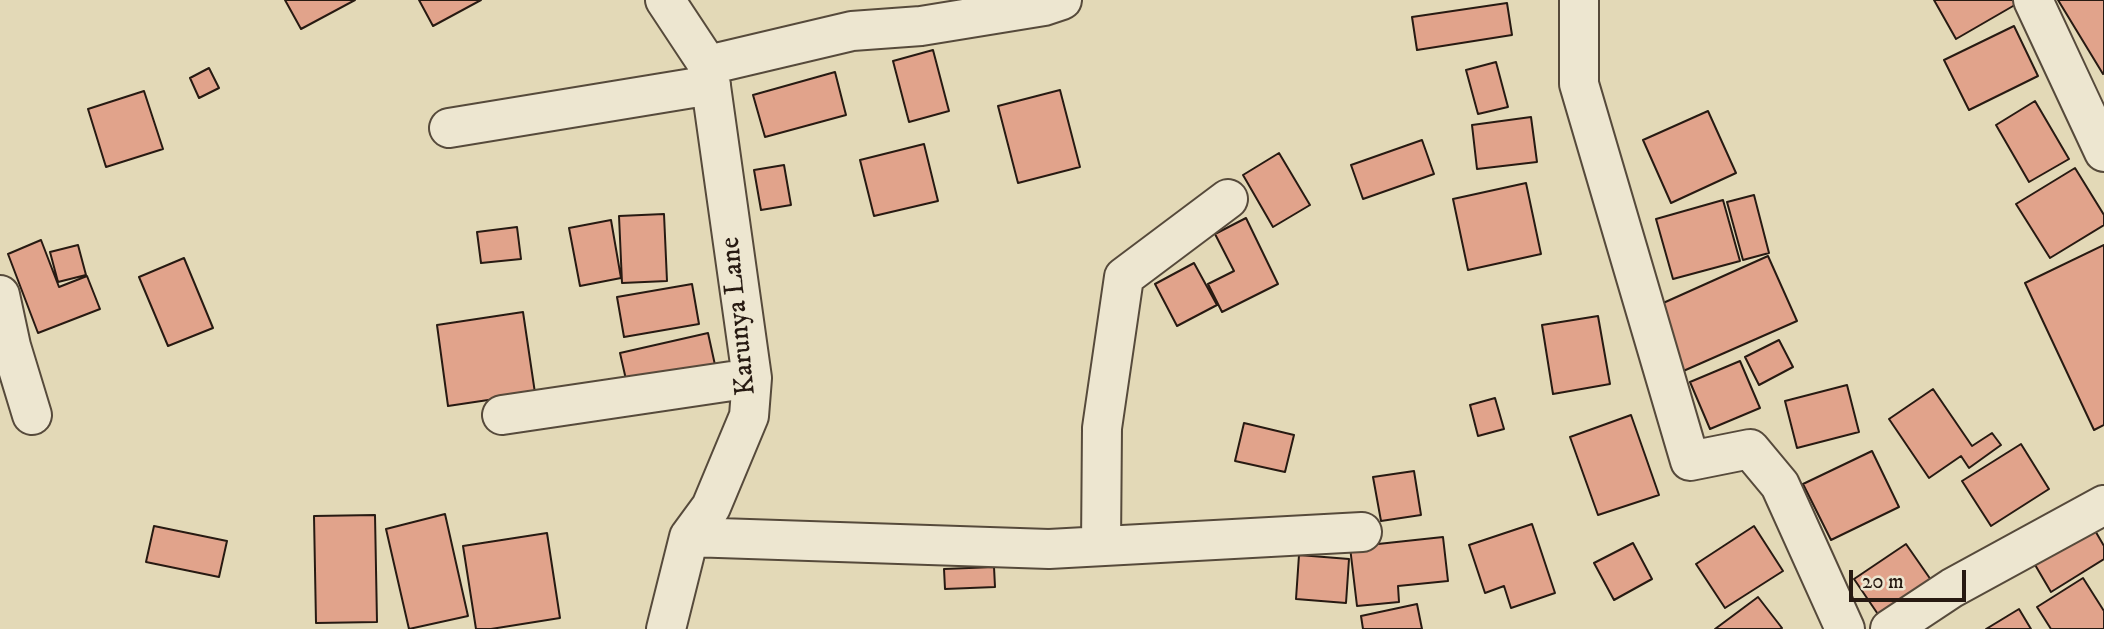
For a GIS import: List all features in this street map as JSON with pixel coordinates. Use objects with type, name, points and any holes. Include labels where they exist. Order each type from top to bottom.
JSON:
[{"type":"street","name":"Karunya Lane","points":[[666,0],[709,75],[752,378],[749,416],[711,507],[689,537],[666,629]]},
{"type":"street","points":[[449,128],[709,75],[852,31],[921,26],[1044,6],[1062,0]]},
{"type":"street","points":[[1579,0],[1579,84],[1690,461],[1749,449],[1780,485],[1845,629]]},
{"type":"street","points":[[2033,0],[2104,152]]},
{"type":"street","points":[[1101,545],[1102,428],[1124,277],[1228,199]]},
{"type":"street","points":[[0,295],[32,415]]},
{"type":"street","points":[[502,415],[752,378]]},
{"type":"street","points":[[1890,629],[1952,588],[2104,505]]},
{"type":"street","points":[[689,537],[1048,549],[1362,532]]},
{"type":"building","points":[[285,0],[355,0],[301,29]]},
{"type":"building","points":[[419,0],[481,0],[433,26]]},
{"type":"building","points":[[1934,0],[2019,0],[2020,2],[1956,39]]},
{"type":"building","points":[[2058,0],[2104,0],[2103,74]]},
{"type":"building","points":[[1507,3],[1512,35],[1417,50],[1412,17]]},
{"type":"building","points":[[2014,26],[2038,76],[1969,110],[1944,60]]},
{"type":"building","points":[[933,50],[949,111],[909,122],[893,61]]},
{"type":"building","points":[[1496,62],[1508,107],[1478,114],[1466,70]]},
{"type":"building","points":[[209,68],[219,88],[199,98],[190,78]]},
{"type":"building","points":[[835,72],[846,115],[765,137],[753,95]]},
{"type":"building","points":[[1060,90],[1080,167],[1018,183],[998,106]]},
{"type":"building","points":[[144,91],[163,149],[106,167],[88,109]]},
{"type":"building","points":[[2035,101],[2069,159],[2029,182],[1996,125]]},
{"type":"building","points":[[1708,111],[1736,173],[1671,203],[1643,140]]},
{"type":"building","points":[[1531,117],[1537,162],[1477,169],[1472,125]]},
{"type":"building","points":[[1422,140],[1434,174],[1363,199],[1351,165]]},
{"type":"building","points":[[924,144],[938,201],[874,216],[860,160]]},
{"type":"building","points":[[1279,153],[1310,205],[1273,227],[1243,175]]},
{"type":"building","points":[[784,165],[791,205],[761,210],[754,170]]},
{"type":"building","points":[[2075,168],[2104,215],[2104,225],[2050,258],[2016,204]]},
{"type":"building","points":[[1526,183],[1541,254],[1468,270],[1453,199]]},
{"type":"building","points":[[1754,195],[1769,253],[1743,260],[1727,202]]},
{"type":"building","points":[[1723,200],[1740,261],[1673,279],[1656,219]]},
{"type":"building","points":[[664,214],[667,281],[622,283],[619,216]]},
{"type":"building","points":[[1246,218],[1278,284],[1222,312],[1208,284],[1234,271],[1215,234]]},
{"type":"building","points":[[611,220],[621,278],[580,286],[569,228]]},
{"type":"building","points":[[517,227],[521,259],[481,263],[477,232]]},
{"type":"building","points":[[41,240],[59,287],[87,276],[100,309],[38,333],[8,254]]},
{"type":"building","points":[[78,245],[86,275],[58,282],[50,252]]},
{"type":"building","points":[[2104,245],[2104,425],[2094,430],[2025,283]]},
{"type":"building","points":[[1768,256],[1797,321],[1681,372],[1652,308]]},
{"type":"building","points":[[184,258],[213,328],[168,346],[139,277]]},
{"type":"building","points":[[1194,263],[1217,305],[1177,326],[1155,284]]},
{"type":"building","points":[[692,284],[699,324],[624,337],[617,297]]},
{"type":"building","points":[[523,312],[535,393],[448,406],[437,325]]},
{"type":"building","points":[[1598,316],[1610,384],[1553,394],[1542,325]]},
{"type":"building","points":[[708,333],[715,365],[627,384],[620,353]]},
{"type":"building","points":[[1779,340],[1793,367],[1759,385],[1745,357]]},
{"type":"building","points":[[1740,361],[1760,408],[1710,429],[1690,382]]},
{"type":"building","points":[[1847,385],[1859,432],[1797,448],[1785,401]]},
{"type":"building","points":[[1933,389],[1972,446],[1992,433],[2001,445],[1969,468],[1961,456],[1929,478],[1889,419]]},
{"type":"building","points":[[1495,398],[1504,429],[1478,436],[1470,405]]},
{"type":"building","points":[[1631,415],[1659,495],[1598,515],[1570,437]]},
{"type":"building","points":[[1244,423],[1294,435],[1285,472],[1235,461]]},
{"type":"building","points":[[2021,444],[2049,489],[1991,526],[1962,481]]},
{"type":"building","points":[[1872,451],[1899,507],[1831,540],[1803,484]]},
{"type":"building","points":[[1414,471],[1421,515],[1381,521],[1373,477]]},
{"type":"building","points":[[445,514],[468,616],[409,629],[386,529]]},
{"type":"building","points":[[375,515],[377,622],[316,623],[314,516]]},
{"type":"building","points":[[2090,522],[2104,546],[2104,559],[2051,592],[2031,558]]},
{"type":"building","points":[[1532,524],[1555,593],[1511,608],[1504,586],[1485,593],[1469,545]]},
{"type":"building","points":[[154,526],[227,541],[219,577],[146,562]]},
{"type":"building","points":[[1754,526],[1783,571],[1725,608],[1696,564]]},
{"type":"building","points":[[547,533],[560,618],[476,629],[463,546]]},
{"type":"building","points":[[1443,537],[1448,581],[1398,586],[1399,602],[1357,606],[1350,547]]},
{"type":"building","points":[[1633,543],[1652,579],[1614,600],[1594,563]]},
{"type":"building","points":[[1906,544],[1938,590],[1886,626],[1854,579]]},
{"type":"building","points":[[1299,555],[1349,559],[1346,603],[1296,599]]},
{"type":"building","points":[[994,567],[995,587],[945,589],[944,569]]},
{"type":"building","points":[[2083,578],[2104,611],[2104,629],[2051,629],[2037,607]]},
{"type":"building","points":[[1758,597],[1782,628],[1715,629]]},
{"type":"building","points":[[1417,604],[1422,629],[1363,629],[1361,616]]},
{"type":"building","points":[[2019,609],[2031,629],[1986,629]]}]
